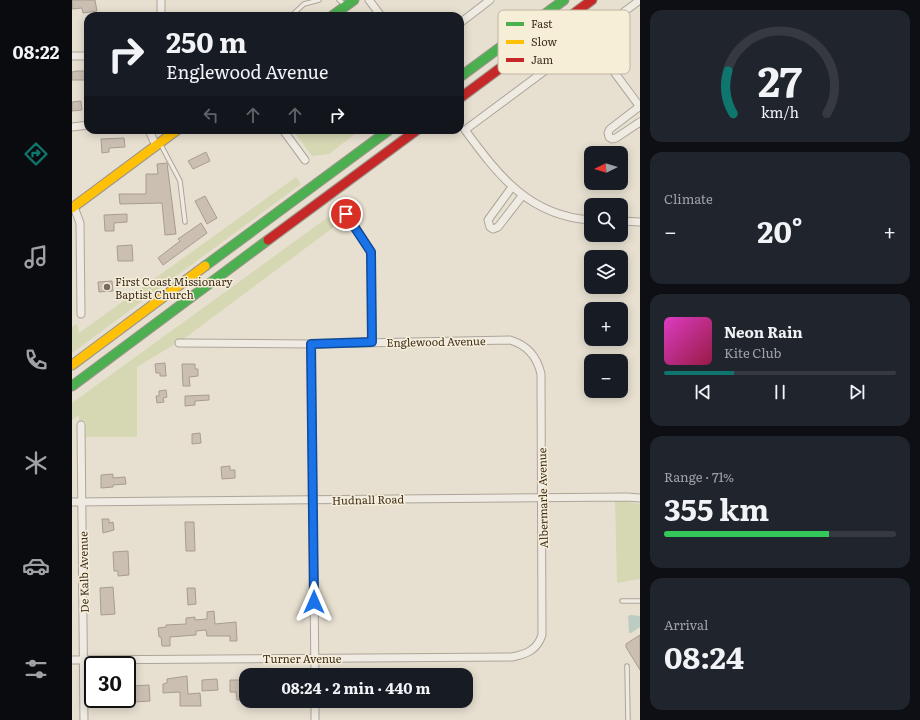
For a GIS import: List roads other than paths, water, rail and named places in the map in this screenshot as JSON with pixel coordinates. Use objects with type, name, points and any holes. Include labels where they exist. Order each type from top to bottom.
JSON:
[{"type":"main road","points":[[335,12],[342,3],[354,0]]},
{"type":"main road","points":[[550,10],[564,0]]},
{"type":"main road","points":[[579,10],[592,0]]},
{"type":"main road","points":[[464,74],[498,49]]},
{"type":"main road","points":[[464,95],[498,70]]},
{"type":"main road","points":[[73,208],[172,134]]},
{"type":"main road","points":[[72,365],[383,134]]},
{"type":"main road","points":[[72,386],[412,134]]},
{"type":"street","points":[[161,0],[161,12]]},
{"type":"street","points":[[369,0],[378,12]]},
{"type":"street","points":[[464,19],[490,0]]},
{"type":"street","points":[[627,10],[640,0]]},
{"type":"street","points":[[72,56],[84,56]]},
{"type":"street","points":[[541,74],[465,130],[492,166],[522,196],[556,213],[584,219]]},
{"type":"street","points":[[616,74],[640,107],[610,129],[608,133],[609,137],[612,139],[616,138],[640,122]]},
{"type":"street","points":[[72,126],[84,125]]},
{"type":"street","points":[[151,134],[158,145]]},
{"type":"street","points":[[286,134],[305,160]]},
{"type":"street","points":[[512,187],[488,220],[490,227],[494,229],[498,227],[522,196]]},
{"type":"street","points":[[73,208],[80,223],[81,314]]},
{"type":"street","points":[[346,214],[371,252],[372,342]]},
{"type":"street","points":[[628,221],[640,222]]},
{"type":"street","name":"Englewood Avenue","points":[[179,342],[311,344],[510,340],[525,346]]},
{"type":"street","points":[[311,344],[315,668]]},
{"type":"street","name":"Albermarle Avenue","points":[[525,346],[535,357],[541,374],[542,635],[536,647],[531,652]]},
{"type":"street","name":"De Kalb Avenue","points":[[82,425],[84,660]]},
{"type":"street","name":"Hudnall Road","points":[[72,502],[640,498]]},
{"type":"street","name":"Turner Avenue","points":[[136,660],[512,656],[531,652]]},
{"type":"street","name":"Turner Avenue","points":[[72,660],[84,660]]},
{"type":"street","name":"De Kalb Avenue","points":[[84,708],[84,720]]},
{"type":"street","points":[[315,708],[315,720]]},
{"type":"lane","points":[[295,12],[304,4],[319,0]]},
{"type":"lane","points":[[158,145],[180,181],[186,222]]},
{"type":"lane","points":[[622,601],[640,601]]},
{"type":"lane","points":[[627,666],[628,720]]},
{"type":"place","name":"First Coast Missionary Baptist Church","points":[[107,287]]}]
